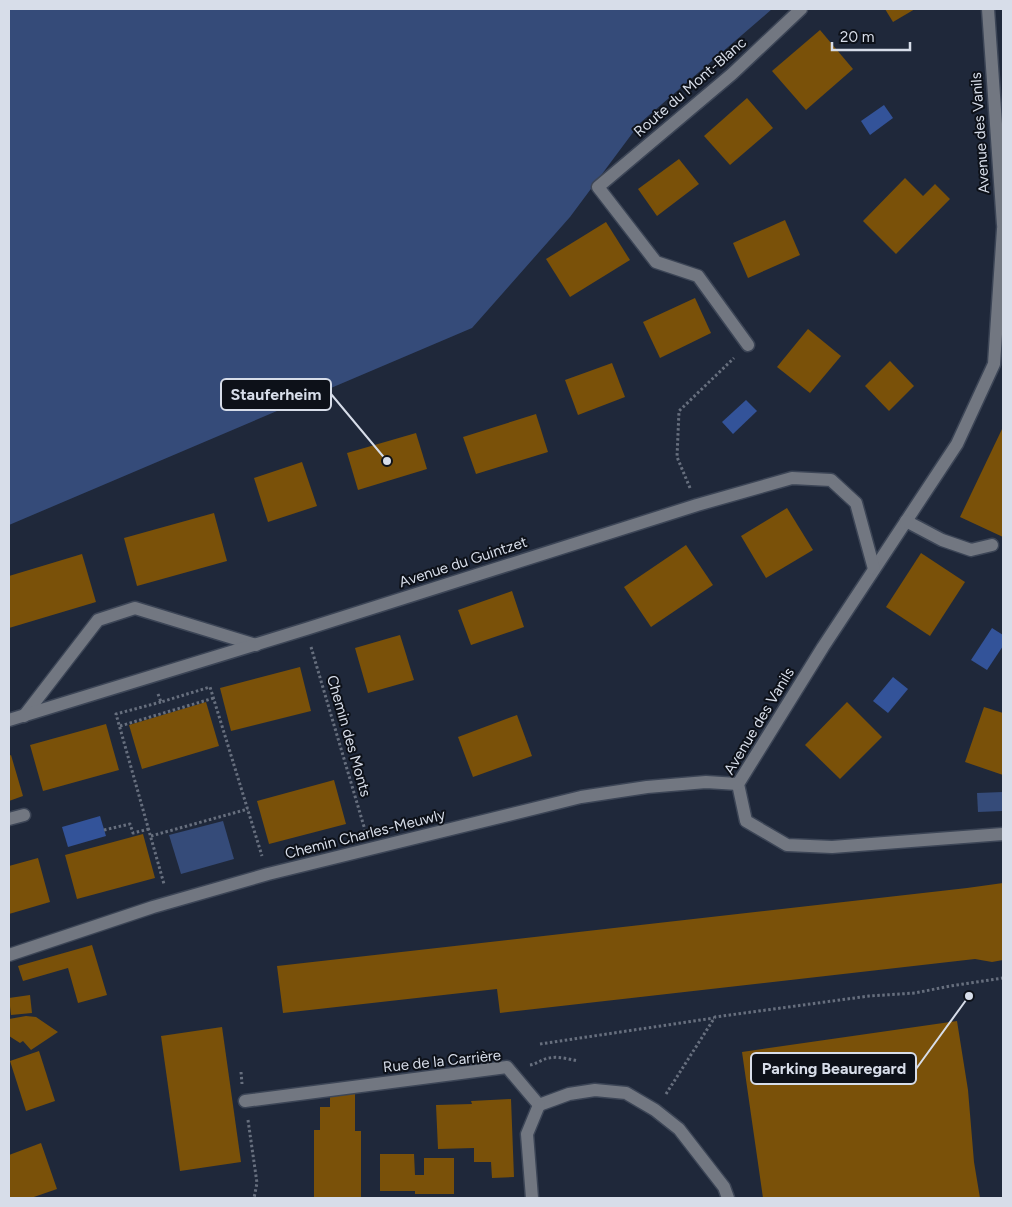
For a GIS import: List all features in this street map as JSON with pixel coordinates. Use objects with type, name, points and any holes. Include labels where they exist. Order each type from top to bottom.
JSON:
[{"type":"street","name":"Route du Mont-Blanc","points":[[748,345],[698,276],[656,262],[598,187],[732,74],[801,9]]},
{"type":"street","name":"Avenue des Vanils","points":[[988,9],[1003,225]]},
{"type":"street","name":"Avenue des Vanils","points":[[1003,229],[994,364],[957,444],[823,647],[738,784],[746,822],[787,845],[832,847],[1003,834]]},
{"type":"street","name":"Avenue du Guintzet","points":[[9,720],[306,629],[697,505],[792,478],[831,480],[856,502],[874,570]]},
{"type":"street","points":[[906,521],[942,540],[971,550],[992,545]]},
{"type":"street","points":[[24,716],[98,620],[135,608],[256,644]]},
{"type":"street","name":"Chemin Charles-Meuwly","points":[[9,955],[170,902],[268,874],[580,797],[647,786],[706,782],[738,784]]},
{"type":"street","points":[[9,819],[24,815]]},
{"type":"street","name":"Rue de la Carrière","points":[[245,1101],[507,1068],[539,1105]]},
{"type":"street","points":[[532,1198],[527,1134],[539,1105],[569,1094],[595,1090],[626,1093],[655,1110],[680,1129],[724,1187],[728,1198]]},
{"type":"path","points":[[697,505],[677,457],[679,412],[748,345]]},
{"type":"path","name":"Chemin des Monts","points":[[306,629],[370,849]]},
{"type":"path","points":[[152,676],[161,702]]},
{"type":"path","points":[[170,902],[116,714],[210,687],[268,874]]},
{"type":"path","points":[[120,726],[214,698]]},
{"type":"path","points":[[151,836],[248,809]]},
{"type":"path","points":[[104,830],[130,824],[133,833],[149,829]]},
{"type":"path","points":[[540,1044],[868,996],[915,993],[1003,978]]},
{"type":"path","points":[[655,1110],[715,1017]]},
{"type":"path","points":[[547,1058],[555,1057],[578,1061]]},
{"type":"path","points":[[241,1072],[257,1183],[254,1198]]},
{"type":"shaded area","points":[[9,9],[772,9],[640,123],[570,217],[472,328],[9,525]]},
{"type":"shaded area","points":[[884,105],[893,118],[870,135],[861,121]]},
{"type":"shaded area","points":[[746,400],[757,411],[733,434],[722,422]]},
{"type":"shaded area","points":[[992,628],[1003,635],[1003,646],[987,670],[971,660]]},
{"type":"shaded area","points":[[893,677],[908,689],[888,713],[873,701]]},
{"type":"shaded area","points":[[1003,792],[1003,811],[978,812],[977,793]]},
{"type":"shaded area","points":[[100,816],[106,836],[68,847],[62,827]]},
{"type":"shaded area","points":[[223,821],[234,859],[181,874],[169,835]]},
{"type":"building","points":[[885,9],[915,9],[893,22]]},
{"type":"building","points":[[820,30],[853,69],[806,110],[772,71]]},
{"type":"building","points":[[747,98],[773,128],[730,165],[704,136]]},
{"type":"building","points":[[679,159],[699,184],[657,216],[638,189]]},
{"type":"building","points":[[905,178],[923,196],[935,184],[950,199],[896,254],[863,221]]},
{"type":"building","points":[[785,220],[800,255],[748,278],[733,243]]},
{"type":"building","points":[[606,222],[630,260],[570,297],[546,259]]},
{"type":"building","points":[[695,298],[711,333],[660,358],[643,322]]},
{"type":"building","points":[[808,329],[841,356],[810,393],[777,367]]},
{"type":"building","points":[[890,361],[914,386],[889,411],[865,386]]},
{"type":"building","points":[[612,363],[625,397],[578,415],[565,380]]},
{"type":"building","points":[[536,414],[548,452],[476,474],[463,437]]},
{"type":"building","points":[[1003,427],[1003,537],[960,517]]},
{"type":"building","points":[[416,433],[427,469],[358,490],[347,453]]},
{"type":"building","points":[[302,462],[317,506],[268,522],[254,478]]},
{"type":"building","points":[[787,508],[813,550],[766,578],[741,536]]},
{"type":"building","points":[[214,513],[227,561],[137,586],[124,538]]},
{"type":"building","points":[[686,545],[713,585],[651,627],[624,587]]},
{"type":"building","points":[[921,553],[965,582],[930,636],[886,607]]},
{"type":"building","points":[[82,554],[96,602],[9,628],[9,576]]},
{"type":"building","points":[[512,591],[524,627],[471,645],[458,610]]},
{"type":"building","points":[[400,635],[414,680],[368,693],[355,648]]},
{"type":"building","points":[[300,667],[311,711],[231,731],[220,688]]},
{"type":"building","points":[[206,702],[219,746],[142,769],[129,725]]},
{"type":"building","points":[[847,702],[882,737],[840,779],[805,745]]},
{"type":"building","points":[[984,707],[1003,713],[1003,775],[965,762]]},
{"type":"building","points":[[517,715],[532,756],[473,777],[458,737]]},
{"type":"building","points":[[106,724],[119,770],[43,791],[30,745]]},
{"type":"building","points":[[11,755],[23,796],[9,801],[9,756]]},
{"type":"building","points":[[334,780],[346,824],[269,844],[257,801]]},
{"type":"building","points":[[143,834],[155,878],[77,899],[65,855]]},
{"type":"building","points":[[38,858],[50,902],[9,914],[9,866]]},
{"type":"building","points":[[1003,883],[1003,960],[992,962],[975,959],[500,1013],[497,989],[283,1013],[277,966]]},
{"type":"building","points":[[92,945],[107,995],[78,1003],[68,968],[23,981],[18,966]]},
{"type":"building","points":[[30,995],[32,1013],[11,1015],[9,998]]},
{"type":"building","points":[[26,1016],[36,1017],[58,1032],[31,1050],[23,1041],[20,1043],[9,1036],[9,1019]]},
{"type":"building","points":[[957,1021],[968,1090],[974,1162],[980,1198],[763,1198],[742,1052]]},
{"type":"building","points":[[222,1027],[241,1162],[180,1171],[161,1036]]},
{"type":"building","points":[[39,1051],[55,1101],[26,1111],[10,1061]]},
{"type":"building","points":[[330,1092],[355,1092],[355,1131],[361,1131],[361,1197],[314,1197],[314,1130],[320,1130],[320,1107],[330,1107]]},
{"type":"building","points":[[511,1099],[514,1177],[492,1178],[491,1162],[474,1162],[474,1148],[438,1149],[436,1105],[472,1104],[471,1101]]},
{"type":"building","points":[[41,1143],[57,1189],[31,1198],[9,1198],[9,1155]]},
{"type":"building","points":[[380,1154],[414,1154],[415,1175],[424,1175],[424,1158],[454,1158],[454,1194],[415,1194],[415,1191],[380,1191]]},
{"type":"place","name":"Stauferheim","points":[[387,461]]},
{"type":"place","name":"Parking Beauregard","points":[[969,996]]}]
